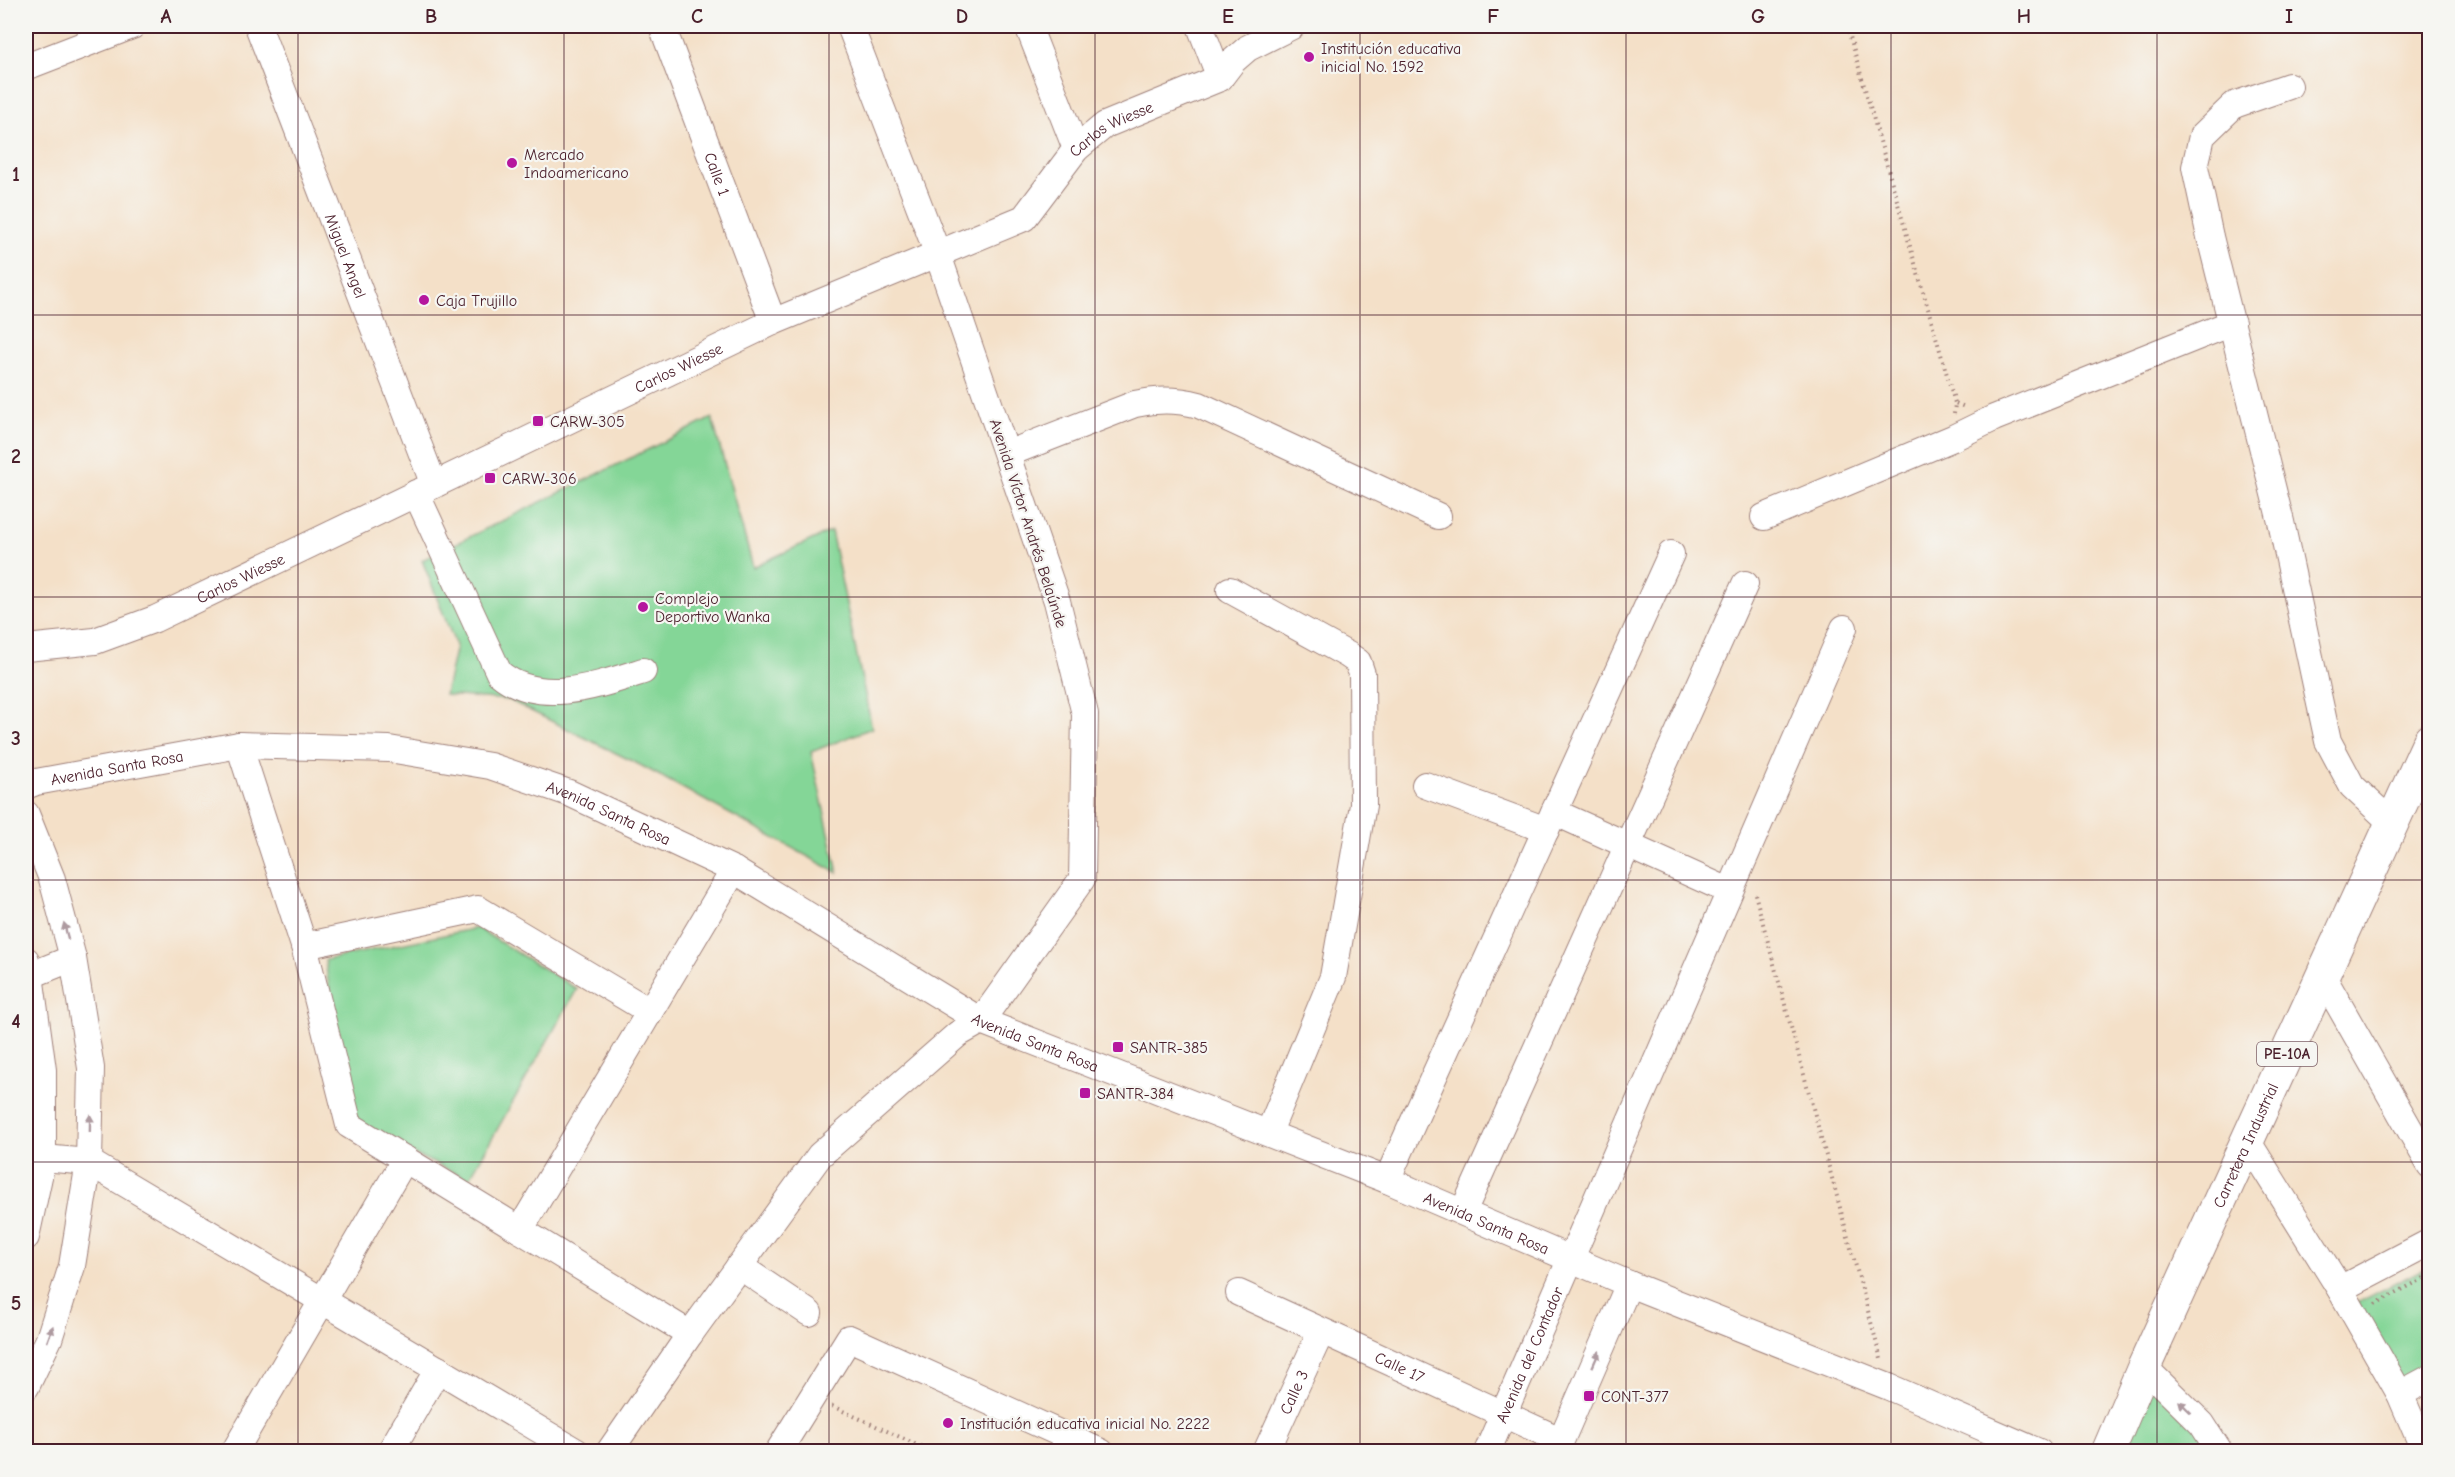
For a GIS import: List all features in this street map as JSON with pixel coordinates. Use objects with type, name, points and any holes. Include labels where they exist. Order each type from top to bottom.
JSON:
[{"type":"highway","name":"Carretera Industrial","points":[[2108,1452],[2144,1367],[2430,740]]},
{"type":"street","points":[[26,68],[132,26]]},
{"type":"street","name":"Miguel Angel","points":[[258,26],[425,489],[499,673],[510,682],[546,691],[587,689],[643,671]]},
{"type":"street","name":"Calle 1","points":[[662,26],[773,322]]},
{"type":"street","name":"Avenida Víctor Andrés Belaúnde","points":[[850,26],[937,252],[1057,601],[1084,714],[1082,879],[981,1021]]},
{"type":"street","points":[[1028,26],[1076,149]]},
{"type":"street","points":[[1200,26],[1220,78]]},
{"type":"street","name":"Carlos Wiesse","points":[[26,648],[95,641],[154,619],[773,322],[1023,218],[1076,149],[1105,125],[1220,78],[1248,48],[1292,26]]},
{"type":"street","points":[[2289,86],[2234,105],[2202,136],[2195,167],[2281,522],[2328,741],[2352,786],[2392,823]]},
{"type":"street","points":[[1764,517],[1953,438],[1994,418],[2232,323]]},
{"type":"street","points":[[1007,454],[1135,404],[1175,400],[1199,405],[1438,516]]},
{"type":"street","points":[[1387,1180],[1671,554]]},
{"type":"street","points":[[1463,1212],[1745,584]]},
{"type":"street","points":[[1230,590],[1348,655],[1358,662],[1362,674],[1363,805],[1333,977],[1269,1132]]},
{"type":"street","name":"Avenida del Contador","points":[[1486,1452],[1844,628]]},
{"type":"street","points":[[239,745],[304,946],[349,1125],[690,1334]]},
{"type":"street","name":"Avenida Santa Rosa","points":[[26,786],[36,782],[239,745],[389,749],[490,766],[569,793],[734,870],[981,1021],[1387,1180],[1629,1284],[1888,1387],[2039,1452]]},
{"type":"street","points":[[1425,785],[1628,846],[1730,891]]},
{"type":"street","points":[[26,814],[52,879],[73,958],[91,1068],[89,1162],[72,1266],[49,1339],[26,1387]]},
{"type":"street","points":[[520,1230],[734,870]]},
{"type":"street","points":[[304,946],[478,909],[649,1011]]},
{"type":"street","points":[[26,1236],[44,1158],[43,1070],[27,971],[73,958]]},
{"type":"street","points":[[2322,975],[2430,1165]]},
{"type":"street","points":[[609,1452],[690,1334],[819,1155],[958,1034],[981,1021]]},
{"type":"street","points":[[2248,1142],[2340,1289],[2400,1394],[2425,1452]]},
{"type":"street","points":[[44,1158],[89,1162],[577,1452]]},
{"type":"street","points":[[234,1452],[405,1159]]},
{"type":"street","points":[[2340,1289],[2430,1242]]},
{"type":"street","points":[[739,1266],[809,1313]]},
{"type":"street","points":[[1558,1446],[1629,1284]]},
{"type":"street","name":"Calle 17","points":[[1239,1293],[1503,1413],[1558,1446]]},
{"type":"street","name":"Calle 3","points":[[1266,1452],[1321,1332]]},
{"type":"street","points":[[778,1452],[849,1338],[1101,1452]]},
{"type":"street","points":[[2144,1367],[2202,1424],[2220,1452]]},
{"type":"street","points":[[390,1452],[438,1369]]},
{"type":"street","points":[[2400,1394],[2430,1378]]},
{"type":"path","points":[[1847,26],[1955,403]]},
{"type":"path","points":[[1745,855],[1888,1387]]},
{"type":"path","points":[[2368,1308],[2430,1275]]},
{"type":"path","points":[[812,1397],[933,1452]]},
{"type":"green space","name":"Complejo Deportivo Wanka","points":[[712,418],[753,567],[831,531],[872,728],[811,752],[838,873],[642,766],[509,700],[445,695],[456,646],[422,560]]},
{"type":"green space","points":[[477,928],[577,989],[469,1179],[349,1125],[325,960]]},
{"type":"green space","points":[[2429,1266],[2429,1373],[2401,1387],[2357,1303]]},
{"type":"green space","points":[[2144,1367],[2220,1452],[2108,1452]]},
{"type":"place","name":"Institución educativa inicial No. 1592","points":[[1309,57]]},
{"type":"place","name":"Mercado Indoamericano","points":[[512,163]]},
{"type":"place","name":"Caja Trujillo","points":[[424,300]]},
{"type":"place","name":"CARW-305","points":[[538,421]]},
{"type":"place","name":"CARW-306","points":[[490,478]]},
{"type":"place","name":"Complejo Deportivo Wanka","points":[[643,607]]},
{"type":"place","name":"SANTR-385","points":[[1118,1047]]},
{"type":"place","name":"SANTR-384","points":[[1085,1093]]},
{"type":"place","name":"CONT-377","points":[[1589,1396]]},
{"type":"place","name":"Institución educativa inicial No. 2222","points":[[948,1423]]}]
